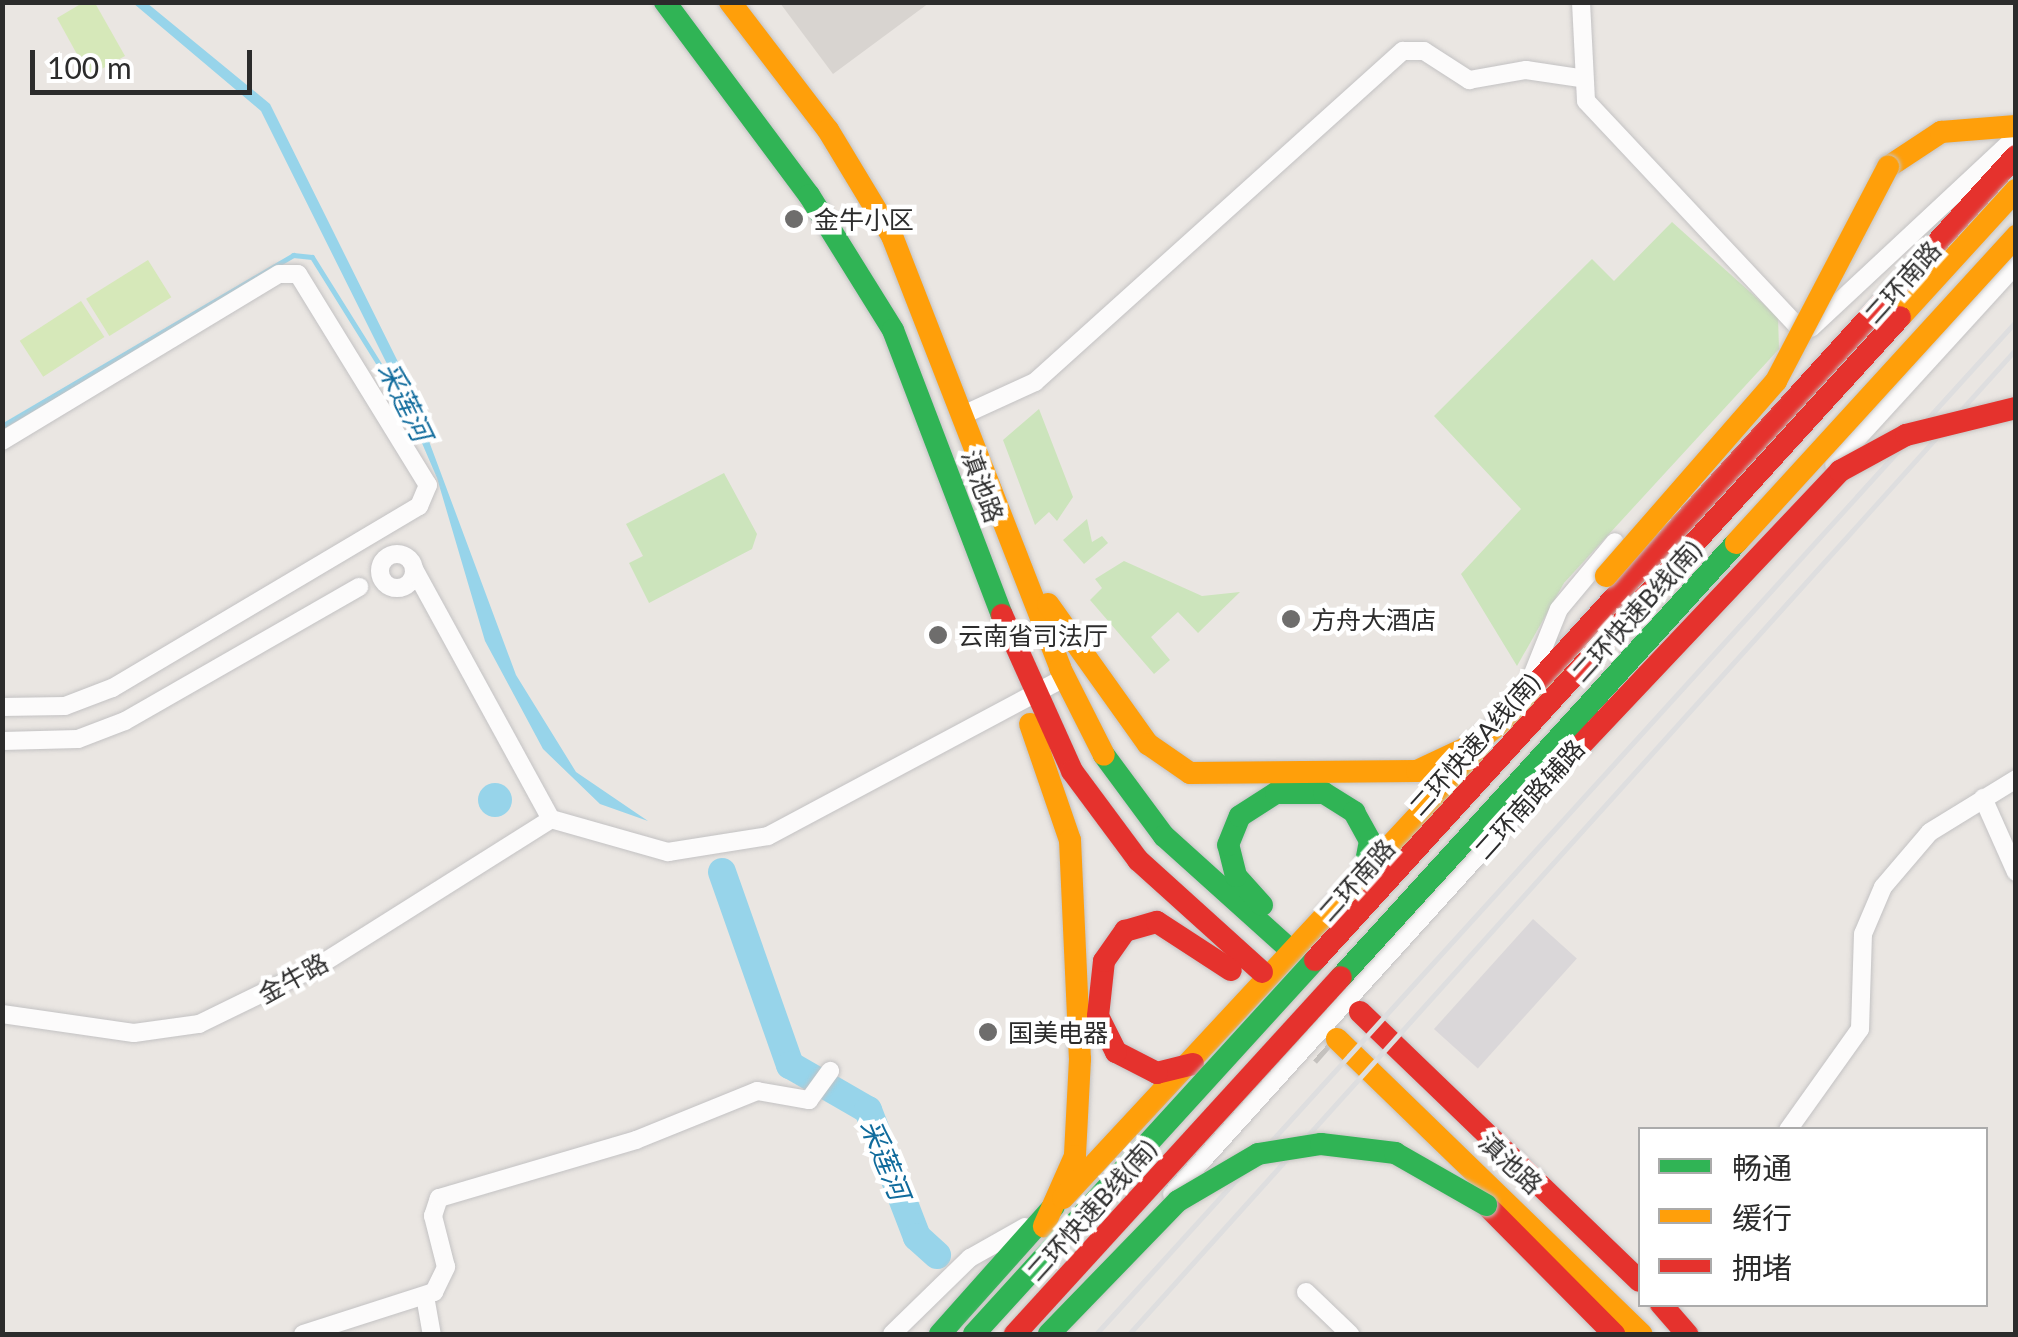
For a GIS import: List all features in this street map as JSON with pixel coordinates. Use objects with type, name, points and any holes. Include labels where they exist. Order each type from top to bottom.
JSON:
[{"type":"main road","name":"滇池路","points":[[665,2],[875,298],[969,526],[1030,700]]},
{"type":"main road","name":"滇池路","points":[[730,2],[875,203],[965,414],[1064,678],[1081,714],[1164,836],[1289,939],[1230,860],[1232,830],[1252,805],[1295,790],[1340,801],[1368,832],[1363,877]]},
{"type":"main road","points":[[944,1330],[1054,1206],[1194,1063],[1517,708],[1776,381],[1888,167],[1941,132],[2016,126]]},
{"type":"main road","points":[[1614,582],[2016,156]]},
{"type":"main road","name":"二环南路","points":[[979,1333],[2016,194]]},
{"type":"main road","name":"二环快速A线(南)","points":[[979,1333],[2016,194]]},
{"type":"main road","name":"二环南路","points":[[1012,1334],[2016,233]]},
{"type":"main road","name":"二环快速B线(南)","points":[[1012,1334],[2016,233]]},
{"type":"main road","points":[[1453,854],[1592,734],[1840,471],[1906,435],[2016,408]]},
{"type":"main road","points":[[1002,514],[1086,662],[1148,744],[1180,770],[1393,776],[1463,751],[1646,602]]},
{"type":"main road","points":[[1030,700],[1062,699],[1081,714]]},
{"type":"main road","points":[[979,1333],[1054,1206],[1080,1110],[1072,859],[1032,730],[1030,700]]},
{"type":"main road","points":[[1030,700],[1122,842],[1255,979],[1166,924],[1140,924],[1113,944],[1097,993],[1110,1044],[1148,1072],[1194,1063]]},
{"type":"main road","name":"滇池路","points":[[1366,1006],[1446,1068],[1547,1186],[1638,1279]]},
{"type":"main road","name":"滇池路","points":[[1332,1046],[1523,1212],[1627,1332]]},
{"type":"main road","points":[[1047,1334],[1213,1173],[1258,1154],[1321,1144],[1395,1152],[1451,1177],[1627,1332]]},
{"type":"main road","points":[[1665,1307],[1688,1334]]},
{"type":"street","points":[[1581,2],[1580,78],[1612,134],[1804,333]]},
{"type":"street","points":[[965,414],[1035,382],[1403,51],[1424,52],[1469,80],[1540,70],[1580,78]]},
{"type":"street","points":[[1517,708],[1571,592],[1804,333],[2016,136]]},
{"type":"street","name":"二环南路辅路","points":[[1047,1334],[2016,265]]},
{"type":"street","points":[[2,441],[280,274],[298,274],[428,484],[419,506],[112,688],[65,706],[2,708]]},
{"type":"street","points":[[383,526],[389,556],[380,574],[395,588],[435,606]]},
{"type":"street","points":[[389,556],[414,569],[551,818],[668,852],[746,844],[1030,700],[1064,678]]},
{"type":"street","points":[[2,741],[78,739],[125,721],[359,588],[389,556]]},
{"type":"street","points":[[359,588],[395,588],[414,569]]},
{"type":"street","points":[[1790,1127],[1860,1028],[1863,934],[1883,887],[1930,832],[2016,779]]},
{"type":"street","points":[[1983,798],[2016,872]]},
{"type":"street","name":"金牛路","points":[[2,1014],[134,1034],[199,1024],[318,966],[551,818]]},
{"type":"street","points":[[303,1334],[424,1296],[446,1267],[433,1216],[438,1198],[636,1140],[757,1091],[812,1096],[830,1071]]},
{"type":"street","points":[[892,1334],[970,1258],[1054,1206]]},
{"type":"street","points":[[1306,1292],[1350,1334]]},
{"type":"street","points":[[424,1296],[432,1334]]},
{"type":"shaded area","points":[[780,3],[929,3],[833,74]]},
{"type":"shaded area","points":[[1533,919],[1577,958],[1478,1068],[1434,1029]]},
{"type":"green space","points":[[84,2],[95,3],[125,56],[89,76],[57,18]]},
{"type":"green space","points":[[1672,222],[1778,317],[1779,349],[1564,583],[1517,666],[1461,574],[1521,509],[1434,416],[1592,259],[1614,281]]},
{"type":"green space","points":[[148,260],[171,297],[109,336],[86,299]]},
{"type":"green space","points":[[81,301],[104,337],[43,377],[20,341]]},
{"type":"green space","points":[[1039,409],[1073,497],[1057,521],[1049,512],[1035,525],[1003,440]]},
{"type":"green space","points":[[724,473],[757,534],[752,549],[649,603],[629,563],[643,556],[626,524]]},
{"type":"green space","points":[[1087,519],[1092,542],[1102,536],[1108,543],[1084,564],[1063,540]]},
{"type":"green space","points":[[1124,561],[1202,596],[1240,592],[1198,633],[1178,612],[1151,637],[1170,660],[1154,674],[1090,600],[1102,588],[1095,579]]},
{"type":"water","name":"采莲河","points":[[133,3],[147,3],[270,104],[404,374],[516,675],[576,772],[648,821],[600,804],[543,749],[485,641],[437,478],[394,378],[261,111]]},
{"type":"water","points":[[495,783],[507,788],[512,800],[507,812],[495,817],[483,812],[478,800],[483,788]]},
{"type":"waterway","points":[[2,426],[293,255],[312,257],[415,422]]},
{"type":"waterway","name":"采莲河","points":[[722,872],[790,1065],[868,1110],[917,1237],[937,1255]]},
{"type":"tunnel","points":[[1291,1022],[1326,1053]]},
{"type":"railway","points":[[1096,1334],[2016,321]]},
{"type":"railway","points":[[1129,1334],[2016,349]]},
{"type":"traffic: fast","points":[[665,2],[809,195],[893,330],[1002,615]]},
{"type":"traffic: fast","points":[[1341,977],[1736,543]]},
{"type":"traffic: fast","points":[[1104,755],[1164,836],[1285,945]]},
{"type":"traffic: fast","points":[[1262,905],[1236,876],[1228,845],[1240,816],[1276,793],[1324,793],[1354,812],[1370,841],[1363,877]]},
{"type":"traffic: fast","points":[[974,1334],[1315,960]]},
{"type":"traffic: fast","points":[[1049,1334],[1178,1201],[1258,1154],[1321,1144],[1395,1153],[1486,1205]]},
{"type":"traffic: fast","points":[[940,1334],[1054,1206]]},
{"type":"traffic: slow","points":[[730,2],[828,130],[892,236],[1060,668],[1104,755]]},
{"type":"traffic: slow","points":[[1888,167],[1941,132],[2016,126]]},
{"type":"traffic: slow","points":[[1606,576],[1776,381],[1888,167]]},
{"type":"traffic: slow","points":[[1900,317],[2016,190]]},
{"type":"traffic: slow","points":[[1736,543],[2016,236]]},
{"type":"traffic: slow","points":[[1048,604],[1148,744],[1190,773],[1417,771],[1474,744],[1558,678]]},
{"type":"traffic: slow","points":[[1030,724],[1070,840],[1080,1059],[1075,1156],[1044,1226]]},
{"type":"traffic: slow","points":[[1063,1198],[1479,750]]},
{"type":"traffic: slow","points":[[1337,1039],[1641,1334]]},
{"type":"traffic: jam","points":[[1534,686],[2016,156]]},
{"type":"traffic: jam","points":[[1315,960],[1900,317]]},
{"type":"traffic: jam","points":[[1582,744],[1840,471],[1906,435],[2016,408]]},
{"type":"traffic: jam","points":[[1002,615],[1072,771],[1138,860],[1262,972]]},
{"type":"traffic: jam","points":[[1193,1064],[1157,1073],[1116,1052],[1098,1016],[1104,961],[1125,931],[1157,922],[1231,970]]},
{"type":"traffic: jam","points":[[1015,1334],[1341,977]]},
{"type":"traffic: jam","points":[[1360,1012],[1638,1279]]},
{"type":"traffic: jam","points":[[1486,1205],[1614,1334]]},
{"type":"traffic: jam","points":[[1664,1307],[1687,1334]]},
{"type":"place","name":"金牛小区","points":[[794,219]]},
{"type":"place","name":"方舟大酒店","points":[[1291,619]]},
{"type":"place","name":"云南省司法厅","points":[[938,635]]},
{"type":"place","name":"国美电器","points":[[988,1032]]}]
